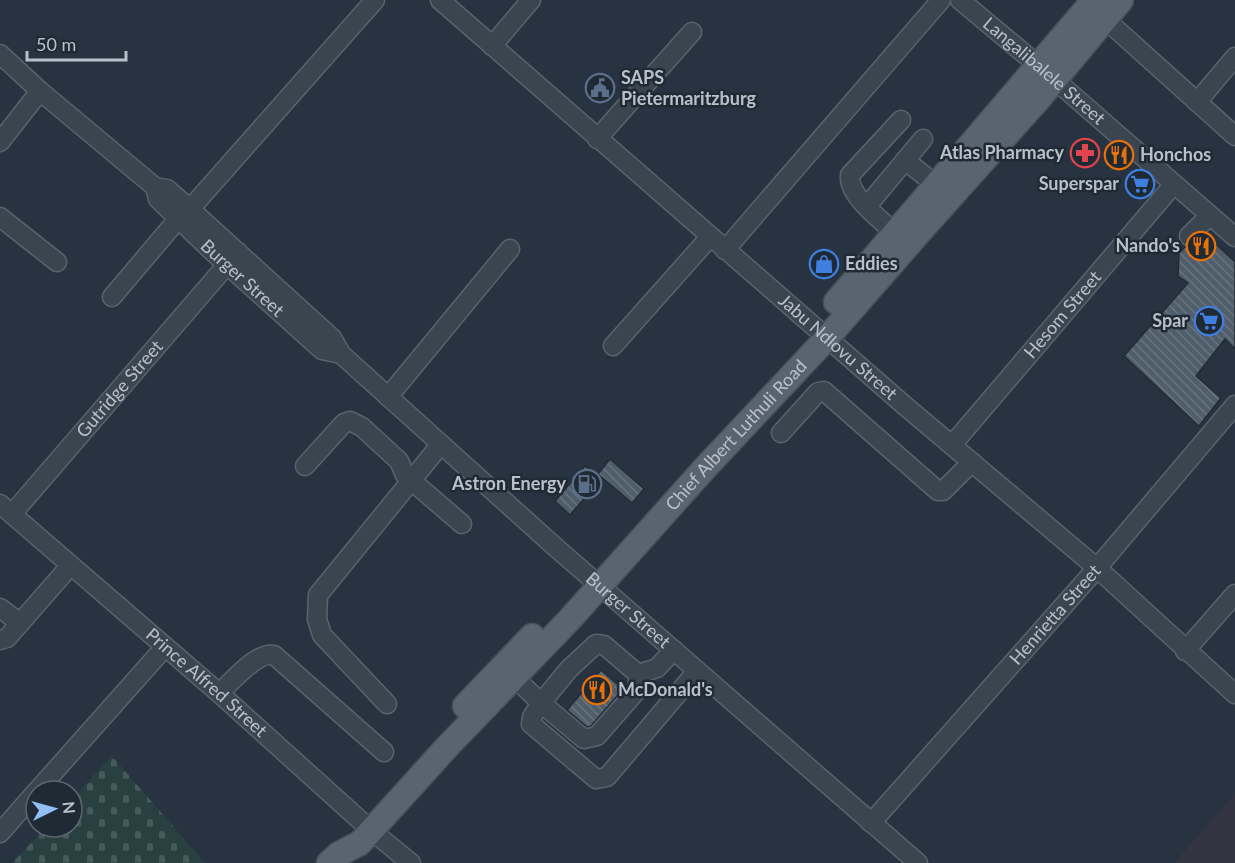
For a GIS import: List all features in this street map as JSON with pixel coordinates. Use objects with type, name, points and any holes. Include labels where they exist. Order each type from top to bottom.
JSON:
[{"type":"main road","name":"Chief Albert Luthuli Road","points":[[334,859],[360,843],[367,825],[454,716],[595,580],[705,468],[1099,10],[1121,0]]},
{"type":"main road","name":"Chief Albert Luthuli Road","points":[[821,333],[895,233],[936,185],[1047,73]]},
{"type":"main road","name":"Chief Albert Luthuli Road","points":[[367,825],[515,678],[595,580]]},
{"type":"street","points":[[112,297],[375,0]]},
{"type":"street","name":"Jabu Ndlovu Street","points":[[440,0],[821,333],[1097,568],[1185,651],[1235,694]]},
{"type":"street","points":[[492,46],[531,0]]},
{"type":"street","points":[[725,250],[941,0]]},
{"type":"street","name":"Langalibalele Street","points":[[960,0],[1235,237]]},
{"type":"street","points":[[1099,10],[1235,136]]},
{"type":"street","points":[[597,139],[692,32]]},
{"type":"street","name":"Burger Street","points":[[0,54],[40,90],[161,188],[184,214],[232,258],[322,350],[340,354],[913,862]]},
{"type":"street","points":[[1197,102],[1234,59]]},
{"type":"street","points":[[0,142],[40,90]]},
{"type":"street","points":[[895,233],[854,193],[850,175],[901,120]]},
{"type":"street","points":[[867,206],[923,139]]},
{"type":"street","points":[[905,160],[936,185]]},
{"type":"street","name":"Hesom Street","points":[[952,445],[1174,184]]},
{"type":"street","points":[[1189,236],[1209,216]]},
{"type":"street","points":[[0,217],[57,262]]},
{"type":"street","points":[[613,346],[710,237]]},
{"type":"street","points":[[388,397],[510,249]]},
{"type":"street","name":"Gutridge Street","points":[[6,509],[232,258]]},
{"type":"street","points":[[781,433],[818,392],[824,392],[938,491],[943,491],[972,462]]},
{"type":"street","name":"Henrietta Street","points":[[871,823],[1097,568],[1235,405]]},
{"type":"street","points":[[305,466],[344,423],[350,421],[362,427],[392,454],[405,475],[462,524]]},
{"type":"street","points":[[387,704],[322,635],[316,606],[318,595],[441,444]]},
{"type":"street","name":"Prince Alfred Street","points":[[6,509],[411,863]]},
{"type":"street","points":[[0,640],[7,638],[70,566]]},
{"type":"street","points":[[1185,651],[1235,594]]},
{"type":"street","points":[[0,608],[20,623]]},
{"type":"street","points":[[515,678],[541,703],[584,739],[594,738],[638,689],[638,674],[604,645],[596,644],[569,669],[541,703],[532,717],[531,724],[596,779],[601,780],[607,777],[697,671]]},
{"type":"street","points":[[48,779],[165,647]]},
{"type":"street","points":[[638,674],[657,668],[674,650]]},
{"type":"street","points":[[219,693],[257,658],[263,655],[274,655],[384,752]]},
{"type":"street","points":[[0,833],[24,806]]},
{"type":"shaded area","points":[[1235,794],[1235,863],[1174,863]]},
{"type":"green space","points":[[112,756],[205,863],[12,863],[35,839],[84,839],[84,786]]},
{"type":"building","points":[[1206,235],[1235,262],[1235,349],[1225,339],[1196,376],[1221,398],[1199,426],[1124,356],[1188,283],[1178,276],[1179,253],[1185,247],[1196,244]]},
{"type":"building","points":[[610,459],[644,489],[632,503],[598,474]]},
{"type":"building","points":[[585,466],[600,480],[570,515],[555,501]]},
{"type":"building","points":[[601,670],[623,689],[591,726],[587,727],[567,710]]},
{"type":"place","name":"SAPS Pietermaritzburg","points":[[600,88]]},
{"type":"place","name":"Atlas Pharmacy","points":[[1085,153]]},
{"type":"place","name":"Honchos","points":[[1119,155]]},
{"type":"place","name":"Superspar","points":[[1140,184]]},
{"type":"place","name":"Nando's","points":[[1201,246]]},
{"type":"place","name":"Eddies","points":[[824,264]]},
{"type":"place","name":"Spar","points":[[1209,321]]},
{"type":"place","name":"Astron Energy","points":[[587,484]]},
{"type":"place","name":"McDonald's","points":[[597,690]]}]
